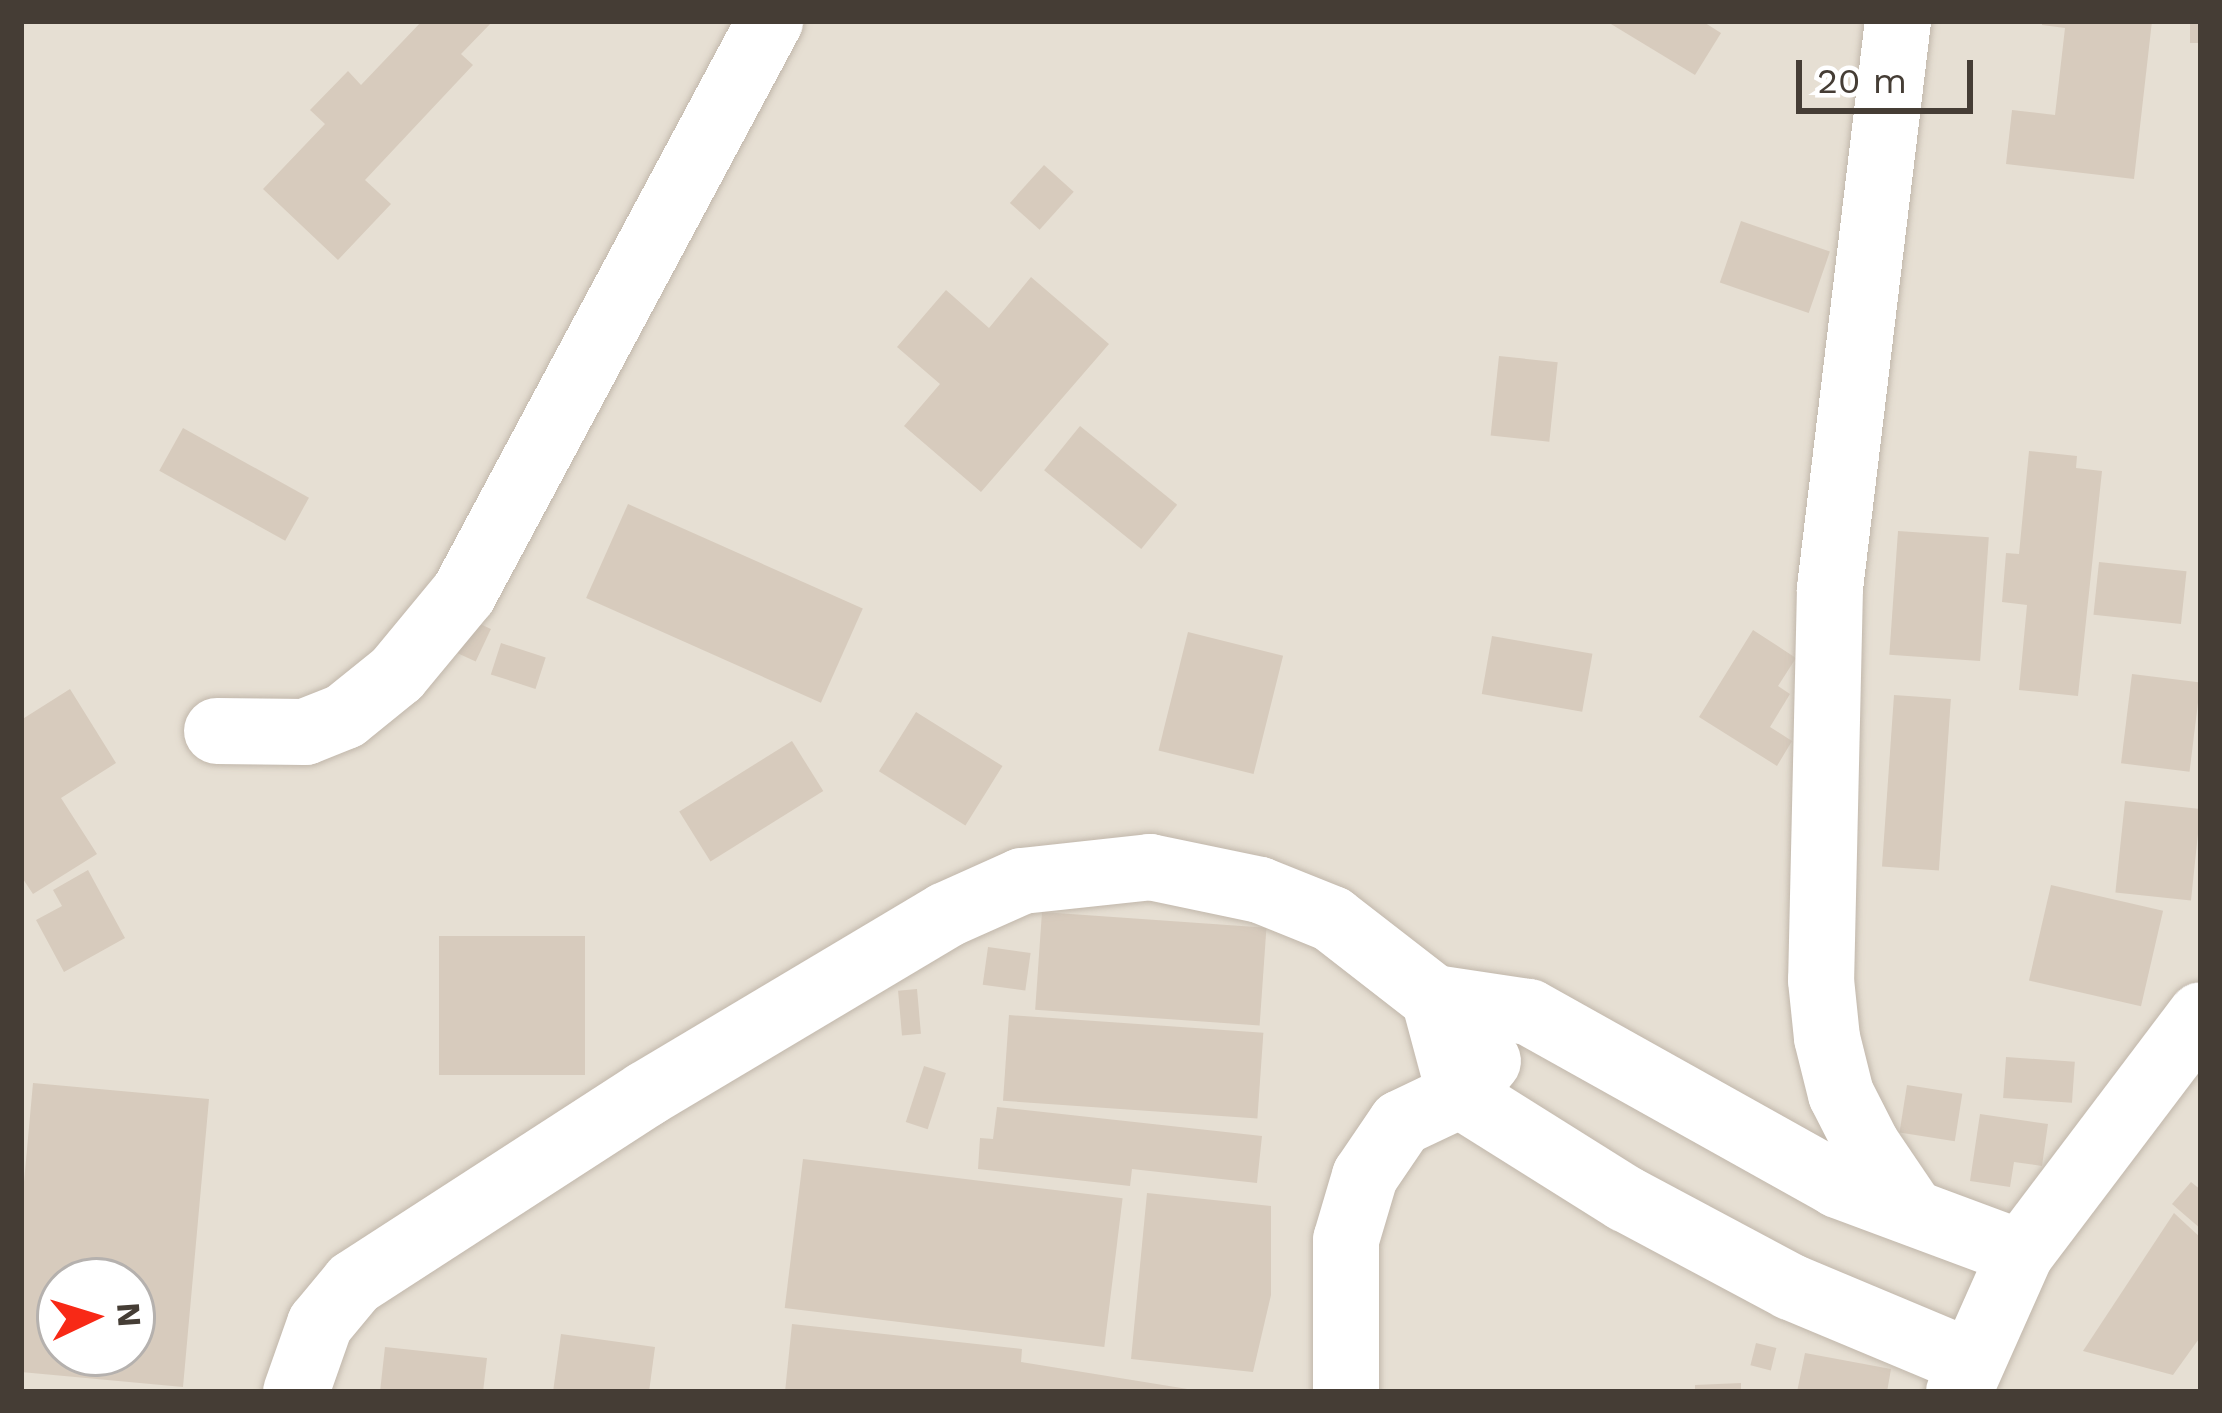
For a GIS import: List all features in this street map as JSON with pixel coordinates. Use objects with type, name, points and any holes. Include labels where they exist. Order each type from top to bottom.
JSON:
[{"type":"street","points":[[217,731],[305,731],[346,716],[397,674],[464,593],[770,21]]},
{"type":"street","points":[[1898,21],[1830,588],[1821,980],[1827,1038],[1841,1094],[1867,1145],[1910,1210]]},
{"type":"street","points":[[296,1392],[320,1324],[354,1282],[686,1070],[946,915],[1022,880],[1150,867],[1260,890],[1332,919],[1434,998],[1529,1012],[1838,1185],[2021,1253]]},
{"type":"street","points":[[1434,998],[1460,1095],[1626,1198],[1964,1377],[2021,1253],[2201,1015]]},
{"type":"street","points":[[1346,1392],[1346,1240],[1364,1176],[1401,1123],[1460,1095],[1529,1012]]},
{"type":"shaded area","points":[[21,21],[2201,21],[2201,1392],[21,1392]]},
{"type":"building","points":[[422,21],[493,21],[461,54],[473,65],[365,180],[391,204],[338,260],[263,189],[325,124],[310,110],[348,71],[361,85]]},
{"type":"building","points":[[1606,21],[1702,21],[1721,33],[1695,75]]},
{"type":"building","points":[[2042,21],[2152,21],[2134,179],[2006,164],[2012,110],[2055,115],[2065,28],[2042,25]]},
{"type":"building","points":[[2190,21],[2201,21],[2201,43],[2190,43]]},
{"type":"building","points":[[1044,165],[1074,192],[1040,230],[1010,203]]},
{"type":"building","points":[[1741,221],[1830,252],[1809,313],[1720,282]]},
{"type":"building","points":[[1031,277],[1109,344],[981,492],[904,426],[940,384],[897,347],[946,290],[989,328]]},
{"type":"building","points":[[1499,356],[1558,362],[1549,442],[1491,436]]},
{"type":"building","points":[[1080,426],[1177,505],[1141,549],[1044,470]]},
{"type":"building","points":[[183,428],[309,498],[285,541],[159,471]]},
{"type":"building","points":[[2029,451],[2077,456],[2076,468],[2102,471],[2078,696],[2019,690],[2027,605],[2002,602],[2006,553],[2019,554]]},
{"type":"building","points":[[628,504],[863,609],[821,703],[586,598]]},
{"type":"building","points":[[1898,531],[1989,537],[1980,661],[1889,655]]},
{"type":"building","points":[[2099,562],[2187,571],[2181,624],[2093,615]]},
{"type":"building","points":[[461,615],[491,629],[476,662],[446,648]]},
{"type":"building","points":[[1753,630],[1796,658],[1778,686],[1790,694],[1770,727],[1792,741],[1777,766],[1699,717]]},
{"type":"building","points":[[1188,632],[1283,656],[1254,774],[1158,750]]},
{"type":"building","points":[[1492,636],[1592,654],[1582,712],[1482,694]]},
{"type":"building","points":[[501,643],[546,658],[536,689],[491,674]]},
{"type":"building","points":[[2132,674],[2200,682],[2190,772],[2121,763]]},
{"type":"building","points":[[70,689],[116,763],[61,798],[97,854],[33,894],[21,876],[21,720]]},
{"type":"building","points":[[1894,695],[1951,699],[1939,871],[1882,867]]},
{"type":"building","points":[[916,712],[1003,766],[965,825],[879,771]]},
{"type":"building","points":[[792,741],[823,791],[710,862],[679,811]]},
{"type":"building","points":[[2125,801],[2201,809],[2191,900],[2115,892]]},
{"type":"building","points":[[88,870],[125,938],[64,972],[36,920],[62,906],[53,890]]},
{"type":"building","points":[[2051,885],[2163,911],[2141,1006],[2029,980]]},
{"type":"building","points":[[1042,912],[1266,928],[1260,1025],[1035,1010]]},
{"type":"building","points":[[439,936],[585,936],[585,1075],[439,1075]]},
{"type":"building","points":[[988,947],[1031,953],[1025,991],[983,985]]},
{"type":"building","points":[[917,989],[921,1034],[902,1035],[898,991]]},
{"type":"building","points":[[1009,1015],[1263,1033],[1257,1119],[1003,1101]]},
{"type":"building","points":[[2006,1057],[2075,1062],[2072,1103],[2003,1098]]},
{"type":"building","points":[[924,1066],[946,1073],[928,1129],[906,1122]]},
{"type":"building","points":[[33,1083],[209,1099],[183,1387],[75,1377],[156,1377],[156,1257],[36,1257],[36,1373],[21,1372],[21,1215]]},
{"type":"building","points":[[1907,1085],[1962,1094],[1955,1141],[1899,1132]]},
{"type":"building","points":[[997,1107],[1262,1136],[1257,1183],[1132,1169],[1130,1186],[978,1169],[980,1138],[993,1139]]},
{"type":"building","points":[[1980,1114],[2048,1124],[2042,1166],[2014,1162],[2010,1187],[1970,1181]]},
{"type":"building","points":[[803,1159],[1123,1198],[1104,1347],[785,1308]]},
{"type":"building","points":[[2191,1182],[2201,1190],[2201,1229],[2172,1204]]},
{"type":"building","points":[[1147,1193],[1271,1206],[1271,1295],[1253,1372],[1131,1359]]},
{"type":"building","points":[[2174,1213],[2201,1238],[2201,1336],[2173,1375],[2083,1351]]},
{"type":"building","points":[[792,1324],[1022,1349],[1021,1362],[1206,1392],[785,1392]]},
{"type":"building","points":[[561,1334],[655,1347],[649,1392],[553,1392]]},
{"type":"building","points":[[1756,1343],[1776,1348],[1771,1370],[1750,1365]]},
{"type":"building","points":[[385,1347],[487,1358],[483,1392],[380,1392]]},
{"type":"building","points":[[1805,1353],[1891,1369],[1887,1392],[1797,1392]]},
{"type":"building","points":[[1741,1383],[1741,1392],[1695,1392],[1695,1385]]}]
